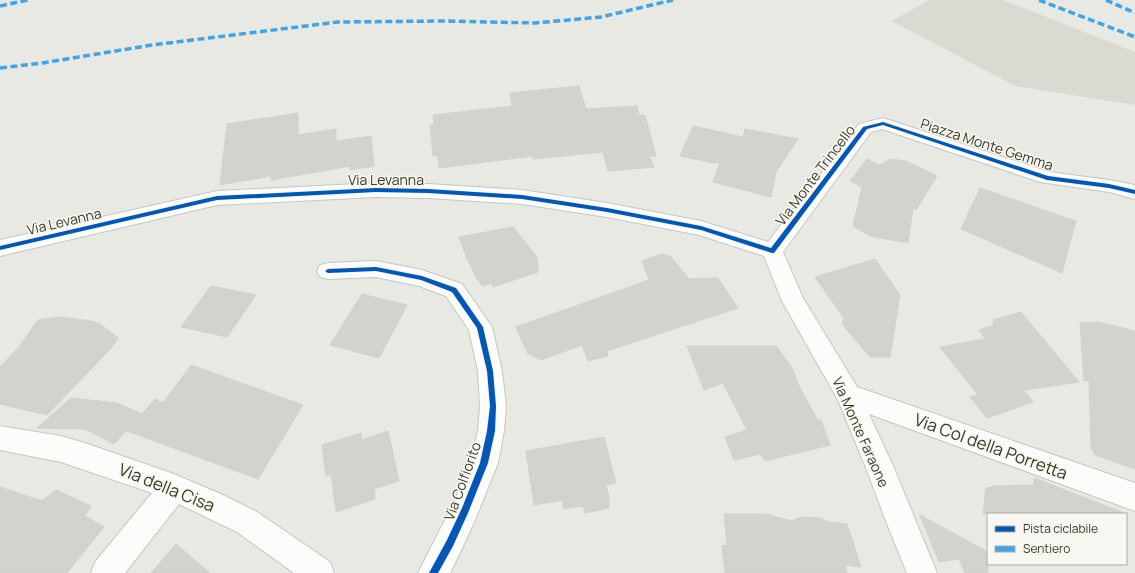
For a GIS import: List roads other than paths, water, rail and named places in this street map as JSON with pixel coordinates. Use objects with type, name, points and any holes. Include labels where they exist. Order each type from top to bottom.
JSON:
[{"type":"street","name":"Piazza Monte Gemma","points":[[883,123],[1047,178],[1109,186],[1135,192]]},
{"type":"street","name":"Via Monte Trincello","points":[[772,251],[865,128],[883,123]]},
{"type":"street","name":"Via Levanna","points":[[0,248],[217,198],[376,190],[428,191],[522,197],[607,210],[700,228],[772,251]]},
{"type":"street","name":"Via Monte Faraone","points":[[772,251],[793,301],[848,395],[880,468],[903,529],[922,573]]},
{"type":"street","name":"Via Colfiorito","points":[[328,271],[376,269],[422,278],[454,290],[480,327],[490,371],[494,406],[491,431],[484,463],[465,510],[450,543],[433,573]]},
{"type":"street","name":"Via Col della Porretta","points":[[848,395],[1135,497]]},
{"type":"street","name":"Via della Cisa","points":[[0,438],[61,449],[85,456],[174,488],[247,522],[319,573]]},
{"type":"street","points":[[106,573],[174,488]]}]
